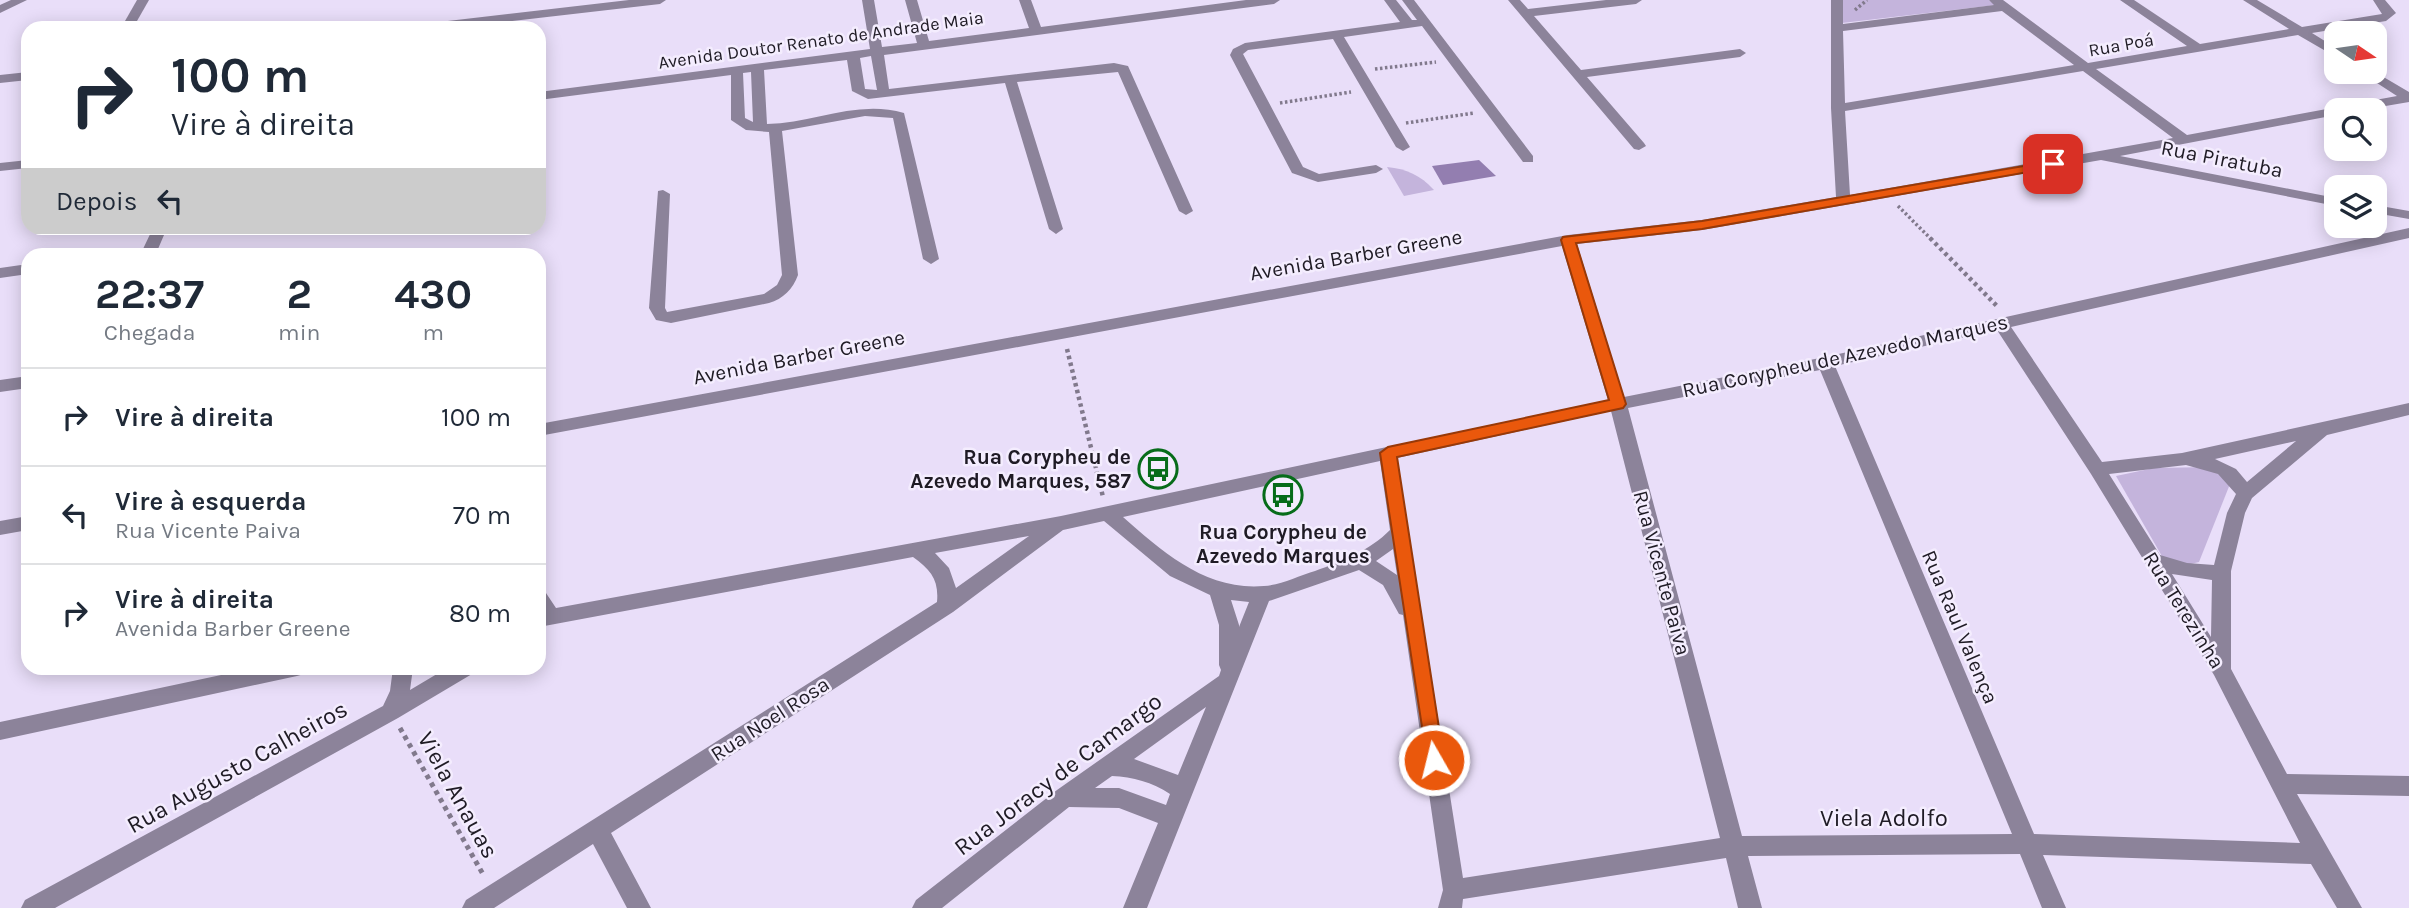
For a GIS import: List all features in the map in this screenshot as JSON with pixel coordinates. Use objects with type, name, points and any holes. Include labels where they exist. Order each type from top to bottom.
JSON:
[{"type":"street","points":[[0,9],[21,0]]},
{"type":"street","points":[[131,21],[143,0]]},
{"type":"street","points":[[478,21],[660,0]]},
{"type":"street","points":[[868,0],[884,95]]},
{"type":"street","points":[[911,0],[924,46]]},
{"type":"street","points":[[1025,0],[1035,31]]},
{"type":"street","name":"Avenida Doutor Renato de Andrade Maia","points":[[546,95],[1241,2],[1274,0]]},
{"type":"street","points":[[1390,0],[1409,25]]},
{"type":"street","points":[[1408,0],[1528,159]]},
{"type":"street","points":[[1514,0],[1639,146]]},
{"type":"street","points":[[1536,0],[1546,11]]},
{"type":"street","points":[[1526,13],[1636,0]]},
{"type":"street","points":[[1837,0],[1838,108],[1843,201]]},
{"type":"street","points":[[2126,0],[2199,49]]},
{"type":"street","points":[[2249,0],[2324,46]]},
{"type":"street","name":"Rua Poá","points":[[1838,108],[2088,69],[2386,17],[2390,13],[2388,8],[2379,0]]},
{"type":"street","points":[[1837,28],[2000,4],[2184,140]]},
{"type":"street","points":[[1376,169],[1318,178],[1297,170],[1265,105],[1236,55],[1240,49],[1426,22]]},
{"type":"street","points":[[1336,34],[1403,147]]},
{"type":"street","points":[[1578,74],[1740,53]]},
{"type":"street","points":[[853,55],[859,91],[868,95],[1114,67],[1123,69],[1186,211]]},
{"type":"street","points":[[663,194],[657,308],[662,316],[671,318],[769,298],[788,283],[790,275],[757,68]]},
{"type":"street","points":[[737,71],[738,120],[746,125],[768,127],[878,112],[899,116],[931,259]]},
{"type":"street","points":[[0,79],[21,77]]},
{"type":"street","points":[[1010,79],[1056,229]]},
{"type":"street","points":[[2386,84],[2409,98]]},
{"type":"street","name":"Avenida Barber Greene","points":[[2387,102],[2409,98]]},
{"type":"street","name":"Avenida Barber Greene","points":[[546,429],[1062,331],[1568,240],[1702,225],[2100,156],[2324,114]]},
{"type":"street","name":"Rua Piratuba","points":[[2100,156],[2324,200]]},
{"type":"street","points":[[0,167],[21,165]]},
{"type":"street","points":[[2387,211],[2409,215]]},
{"type":"street","name":"Rua Corypheu de Azevedo Marques","points":[[546,619],[1061,523],[1618,404],[1825,363],[2409,233]]},
{"type":"street","name":"Rua Vicente Paiva","points":[[1568,240],[1618,404],[1750,908]]},
{"type":"street","points":[[0,273],[21,270]]},
{"type":"street","name":"Rua Terezinha","points":[[2006,322],[2221,669],[2317,854],[2350,908]]},
{"type":"street","name":"Rua Raul Valença","points":[[1825,363],[2054,908]]},
{"type":"street","points":[[0,386],[21,383]]},
{"type":"street","points":[[2098,469],[2182,459],[2409,410]]},
{"type":"street","points":[[2221,669],[2222,571],[2232,524],[2245,494],[2321,430]]},
{"type":"street","points":[[1388,453],[1452,899]]},
{"type":"street","points":[[2182,459],[2217,466],[2229,472],[2236,477],[2245,494]]},
{"type":"street","points":[[1107,513],[1167,565],[1195,581],[1218,589],[1262,594],[1362,563],[1383,550],[1401,531]]},
{"type":"street","name":"Rua Noel Rosa","points":[[474,908],[946,606],[1061,523]]},
{"type":"street","points":[[0,528],[21,524]]},
{"type":"street","points":[[918,551],[943,573],[948,588],[946,606]]},
{"type":"street","points":[[2152,560],[2190,573],[2222,571]]},
{"type":"street","points":[[1362,563],[1378,569],[1395,582],[1415,631]]},
{"type":"street","points":[[1218,589],[1229,625],[1227,678]]},
{"type":"street","points":[[1135,908],[1262,594]]},
{"type":"street","points":[[0,731],[264,675]]},
{"type":"street","points":[[391,712],[400,691],[402,675]]},
{"type":"street","name":"Rua Augusto Calheiros","points":[[33,908],[391,712],[453,675]]},
{"type":"street","name":"Rua Joracy de Camargo","points":[[924,908],[1065,797],[1227,678]]},
{"type":"street","points":[[1107,766],[1147,771],[1165,778],[1181,789]]},
{"type":"street","points":[[2281,784],[2409,786]]},
{"type":"street","points":[[1065,797],[1119,798],[1170,817]]},
{"type":"street","points":[[597,829],[639,908]]},
{"type":"street","name":"Viela Adolfo","points":[[1452,899],[1733,846],[2027,844],[2317,854]]},
{"type":"path","points":[[1359,71],[1454,60]]},
{"type":"path","points":[[1265,105],[1369,89]]},
{"type":"path","points":[[1392,125],[1491,110]]},
{"type":"path","points":[[1885,193],[2006,322]]},
{"type":"path","points":[[1062,331],[1107,513]]},
{"type":"path","name":"Viela Anauas","points":[[391,712],[494,895]]},
{"type":"shaded area","points":[[1842,0],[1989,0],[1996,5],[1842,23]]},
{"type":"shaded area","points":[[1479,160],[1496,176],[1443,185],[1432,166]]},
{"type":"shaded area","points":[[1387,167],[1413,174],[1434,190],[1404,196]]},
{"type":"shaded area","points":[[2211,467],[2230,484],[2199,562],[2182,566],[2163,558],[2116,476],[2154,468]]},
{"type":"place","name":"Rua Corypheu de Azevedo Marques, 587","points":[[1158,469]]},
{"type":"place","name":"Rua Corypheu de Azevedo Marques","points":[[1283,495]]},
{"type":"route","points":[[1434,760],[1388,453],[1618,404],[1568,240],[1702,225],[2053,164]]}]
